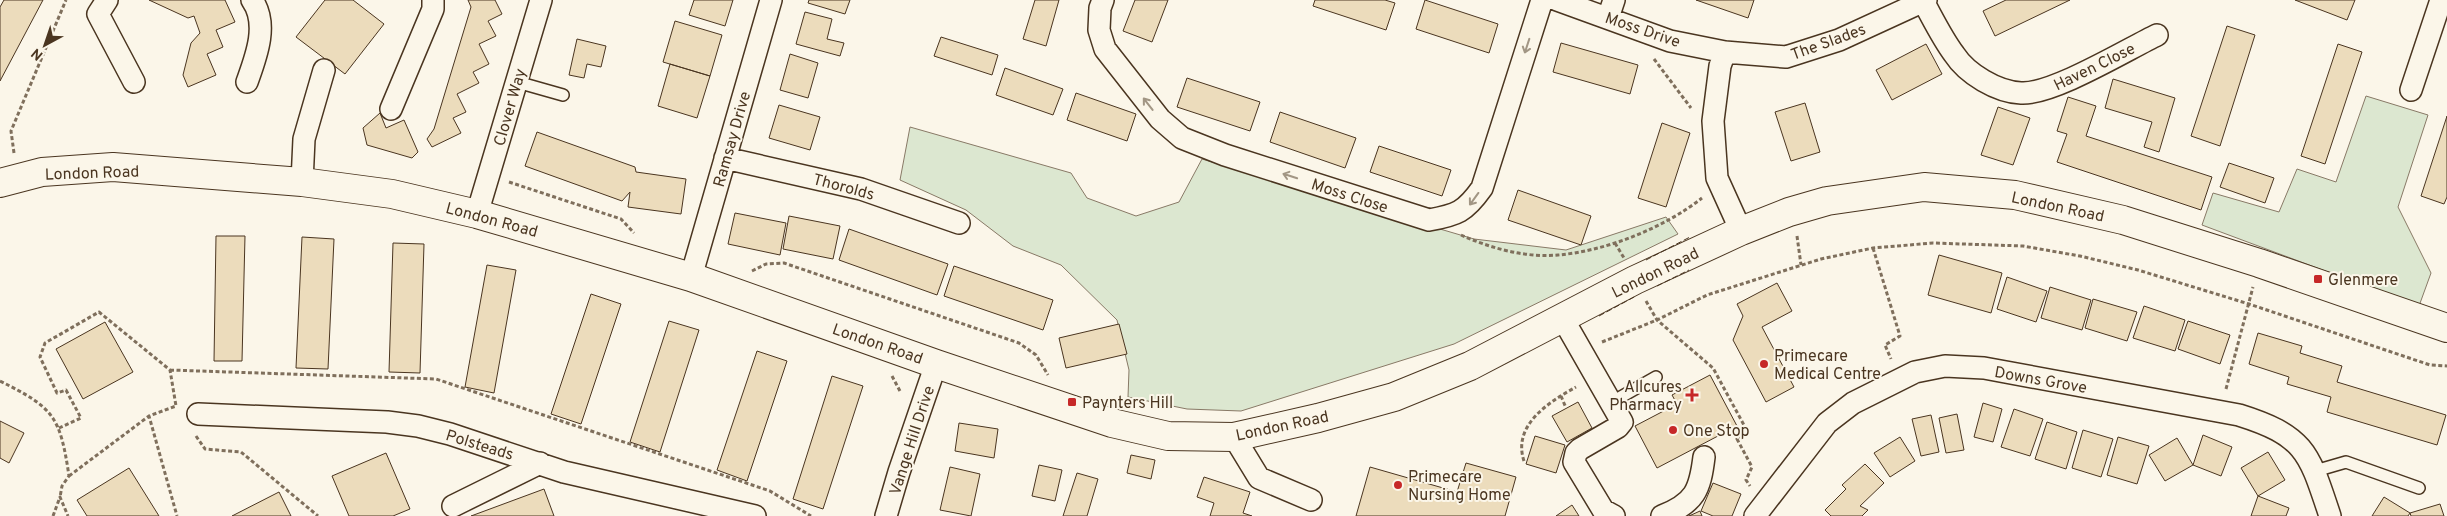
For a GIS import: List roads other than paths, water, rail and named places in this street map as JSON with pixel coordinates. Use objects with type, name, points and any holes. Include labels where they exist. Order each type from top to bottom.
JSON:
[{"type":"main road","name":"London Road","points":[[0,183],[42,172],[113,167],[302,182],[392,194],[477,214],[691,277],[936,364],[1112,422],[1168,436],[1234,437],[1318,418],[1394,397],[1470,366],[1635,280],[1741,231],[1789,212],[1827,201],[1924,187],[2016,195],[2123,220],[2259,263],[2447,328]]},
{"type":"street","points":[[107,0],[98,14],[134,82]]},
{"type":"street","points":[[247,82],[259,49],[259,10],[252,0]]},
{"type":"street","points":[[391,109],[433,9],[433,0]]},
{"type":"street","name":"Clover Way","points":[[477,214],[541,0]]},
{"type":"street","name":"Ramsay Drive","points":[[691,277],[771,0]]},
{"type":"street","name":"Moss Close","points":[[1103,0],[1100,8],[1100,30],[1105,48],[1160,119],[1182,138],[1225,155],[1429,220],[1449,216],[1468,207],[1482,188],[1542,0]]},
{"type":"street","name":"Moss Drive","points":[[1557,0],[1611,9],[1670,41],[1725,52]]},
{"type":"street","points":[[2411,90],[2441,0]]},
{"type":"street","name":"Haven Close","points":[[1925,1],[1954,56],[1974,74],[1996,88],[2022,94],[2053,87],[2157,35]]},
{"type":"street","name":"The Slades","points":[[1725,52],[1786,57],[1839,40],[1925,1]]},
{"type":"street","points":[[1725,52],[1720,66],[1713,122],[1717,178],[1741,231]]},
{"type":"street","points":[[302,182],[304,139],[324,70]]},
{"type":"street","name":"Thorolds","points":[[725,158],[861,189],[959,223]]},
{"type":"street","points":[[1563,318],[1622,422],[1618,427],[1580,449],[1576,453],[1574,462],[1603,510],[1614,516]]},
{"type":"street","name":"Vange Hill Drive","points":[[886,516],[936,364]]},
{"type":"street","name":"Downs Grove","points":[[1755,516],[1827,423],[1853,403],[1915,372],[1945,366],[1984,368],[2220,412],[2269,425],[2294,440],[2313,464],[2330,516]]},
{"type":"street","name":"Polsteads","points":[[189,414],[387,422],[418,426],[450,434],[564,472],[755,516]]},
{"type":"street","points":[[1234,437],[1260,478],[1312,500]]},
{"type":"street","points":[[1662,516],[1690,501],[1701,480],[1704,456]]},
{"type":"street","points":[[453,506],[540,463]]},
{"type":"lane","points":[[517,82],[563,95]]},
{"type":"lane","points":[[1612,402],[1656,377]]},
{"type":"lane","points":[[2315,471],[2346,462],[2419,488]]},
{"type":"place","name":"Glenmere","points":[[2318,279]]},
{"type":"place","name":"Primecare Medical Centre","points":[[1764,364]]},
{"type":"place","name":"Allcures Pharmacy","points":[[1692,395]]},
{"type":"place","name":"Paynters Hill","points":[[1072,402]]},
{"type":"place","name":"One Stop","points":[[1673,430]]},
{"type":"place","name":"Primecare Nursing Home","points":[[1398,485]]}]
